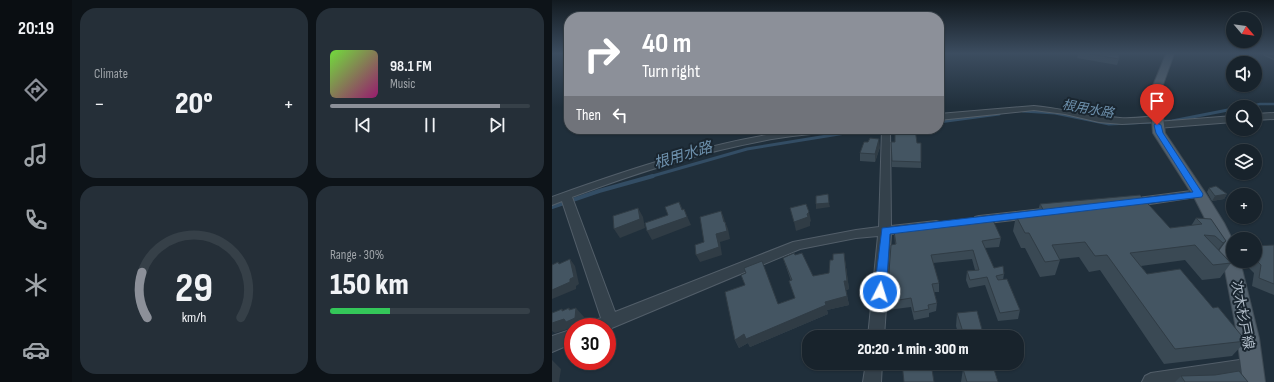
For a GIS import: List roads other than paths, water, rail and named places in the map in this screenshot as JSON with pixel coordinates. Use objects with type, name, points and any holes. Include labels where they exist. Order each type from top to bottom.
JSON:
[{"type":"main road","name":"次木杉戸線","points":[[1163,72],[1155,93],[1159,133],[1199,194],[1223,237],[1235,275],[1253,374]]},
{"type":"street","points":[[944,117],[1034,108],[1065,112],[1099,119],[1122,121],[1157,122],[1226,119]]},
{"type":"street","points":[[1262,117],[1274,116]]},
{"type":"street","points":[[552,201],[617,177],[713,150],[763,138],[792,134]]},
{"type":"street","points":[[877,330],[885,231],[886,134]]},
{"type":"street","points":[[1120,204],[1199,194]]},
{"type":"street","points":[[566,196],[609,318]]},
{"type":"street","points":[[964,222],[1066,210]]},
{"type":"street","points":[[616,319],[798,245],[885,231],[948,224]]},
{"type":"street","points":[[552,344],[564,339]]},
{"type":"street","points":[[872,382],[873,370]]},
{"type":"street","points":[[1151,382],[1253,374]]},
{"type":"waterway","name":"根用水路","points":[[1262,104],[1274,104]]},
{"type":"waterway","name":"根用水路","points":[[1023,111],[1055,113],[1109,124],[1172,121],[1226,110]]},
{"type":"waterway","name":"根用水路","points":[[944,121],[999,114]]},
{"type":"waterway","name":"根用水路","points":[[649,177],[747,149],[839,134]]},
{"type":"waterway","name":"根用水路","points":[[552,207],[599,191],[653,176]]}]
